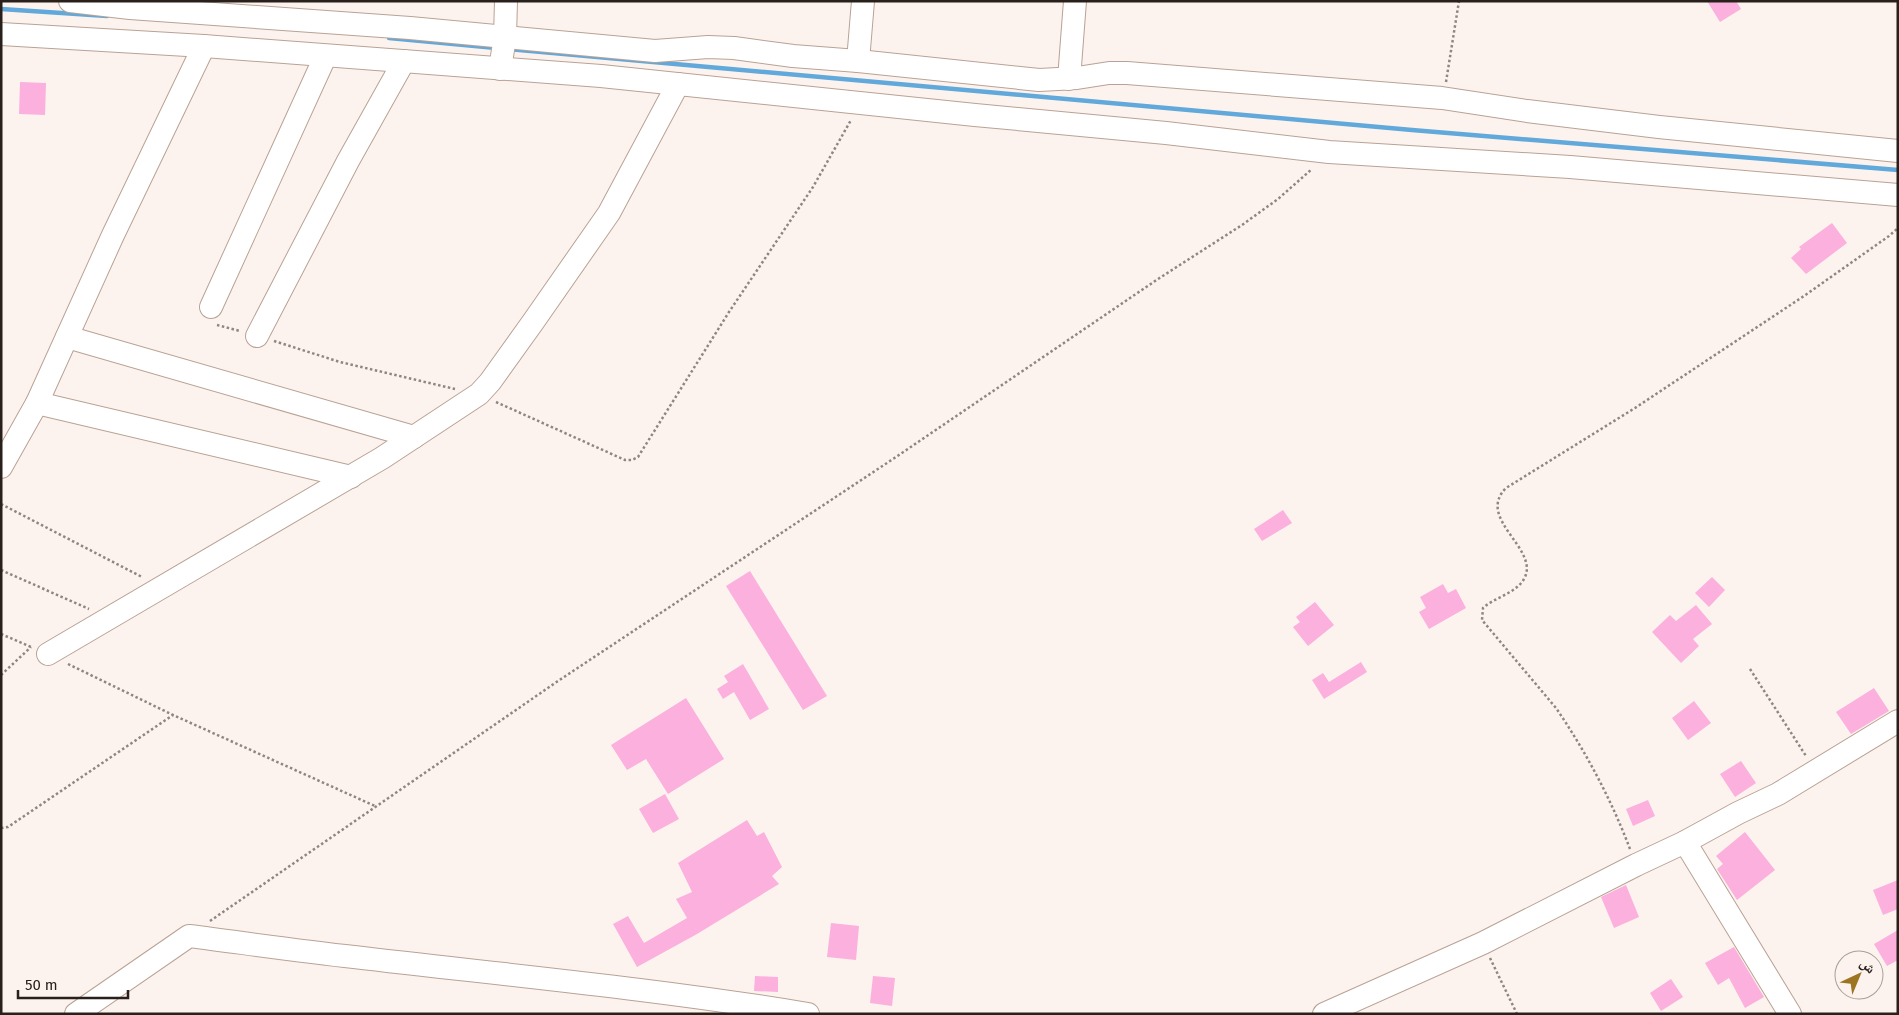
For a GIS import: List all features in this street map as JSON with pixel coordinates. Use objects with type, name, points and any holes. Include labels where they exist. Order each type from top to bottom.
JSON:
[{"type":"street","points":[[70,1],[130,8],[229,8],[678,84],[860,104],[1166,133],[1329,152],[1570,167],[1898,195]]},
{"type":"street","points":[[502,53],[506,1]]},
{"type":"street","points":[[858,60],[863,1]]},
{"type":"street","points":[[1069,79],[1075,1]]},
{"type":"street","points":[[1,34],[204,46],[325,57],[404,61],[502,53],[656,51],[708,47],[734,48],[793,56],[858,60],[1039,80],[1127,73],[1442,98],[1526,111],[1659,127],[1898,151]]},
{"type":"street","points":[[1,467],[37,403],[113,235],[204,46]]},
{"type":"street","points":[[211,307],[325,57]]},
{"type":"street","points":[[257,336],[348,161],[404,61]]},
{"type":"street","points":[[48,654],[350,477],[478,394],[490,382],[609,213],[678,84]]},
{"type":"street","points":[[67,337],[414,437]]},
{"type":"street","points":[[37,403],[350,477]]},
{"type":"street","points":[[1324,1014],[1483,944],[1636,865],[1685,842],[1778,794],[1898,721]]},
{"type":"street","points":[[1685,842],[1790,1014]]},
{"type":"street","points":[[76,1014],[189,936],[353,957],[574,981],[744,1009],[808,1014]]},
{"type":"path","points":[[1442,98],[1459,1]]},
{"type":"path","points":[[211,307],[210,319],[218,326],[340,362],[478,394],[625,460],[632,460],[638,457],[729,312],[813,187],[860,104]]},
{"type":"path","points":[[189,936],[375,806],[558,682],[896,457],[1158,279],[1242,226],[1302,179],[1329,152]]},
{"type":"path","points":[[1636,865],[1601,781],[1580,745],[1556,708],[1482,620],[1483,608],[1515,588],[1524,580],[1526,573],[1523,556],[1502,521],[1497,505],[1498,499],[1506,488],[1651,398],[1804,296],[1890,236],[1898,228]]},
{"type":"path","points":[[1,504],[162,588]]},
{"type":"path","points":[[1,570],[109,618]]},
{"type":"path","points":[[1,634],[31,647],[1,675]]},
{"type":"path","points":[[48,654],[172,715],[375,806]]},
{"type":"path","points":[[1750,669],[1816,772]]},
{"type":"path","points":[[1,828],[8,827],[172,715]]},
{"type":"path","points":[[1483,944],[1517,1014]]},
{"type":"building","points":[[1707,1],[1736,1],[1741,9],[1720,22]]},
{"type":"building","points":[[20,82],[46,83],[45,115],[19,114]]},
{"type":"building","points":[[1832,223],[1847,243],[1806,274],[1791,258],[1801,249],[1799,247]]},
{"type":"building","points":[[1283,510],[1292,523],[1262,541],[1254,529]]},
{"type":"building","points":[[750,571],[827,696],[803,710],[726,586]]},
{"type":"building","points":[[1712,577],[1725,590],[1709,607],[1695,593]]},
{"type":"building","points":[[1443,584],[1448,593],[1456,589],[1466,608],[1429,629],[1419,612],[1426,608],[1420,597]]},
{"type":"building","points":[[1315,602],[1334,625],[1308,646],[1293,627],[1300,622],[1296,617]]},
{"type":"building","points":[[1696,605],[1712,624],[1693,639],[1699,646],[1681,663],[1652,632],[1670,615],[1676,621]]},
{"type":"building","points":[[1361,662],[1367,672],[1324,699],[1312,680],[1323,673],[1329,682]]},
{"type":"building","points":[[743,664],[769,709],[750,720],[734,692],[723,699],[717,689],[728,682],[724,676]]},
{"type":"building","points":[[1874,688],[1889,711],[1851,734],[1836,712]]},
{"type":"building","points":[[686,698],[724,759],[668,794],[646,759],[627,770],[611,745]]},
{"type":"building","points":[[1694,701],[1711,723],[1688,740],[1672,718]]},
{"type":"building","points":[[1741,761],[1756,783],[1735,797],[1720,774]]},
{"type":"building","points":[[665,794],[679,819],[653,833],[639,809]]},
{"type":"building","points":[[1648,800],[1655,816],[1633,826],[1626,809]]},
{"type":"building","points":[[747,820],[757,836],[764,832],[782,867],[772,876],[779,884],[697,934],[637,967],[613,924],[628,916],[644,943],[687,918],[676,899],[692,892],[678,863]]},
{"type":"building","points":[[1745,832],[1775,870],[1737,900],[1717,869],[1723,864],[1716,856]]},
{"type":"building","points":[[1898,880],[1898,909],[1883,915],[1873,890]]},
{"type":"building","points":[[1626,885],[1639,917],[1614,928],[1601,897]]},
{"type":"building","points":[[831,923],[859,926],[856,960],[827,957]]},
{"type":"building","points":[[1898,930],[1898,960],[1887,966],[1884,961],[1884,950],[1878,950],[1874,944]]},
{"type":"building","points":[[1734,947],[1764,997],[1745,1008],[1729,978],[1718,985],[1705,963]]},
{"type":"building","points":[[755,976],[778,977],[778,992],[754,991]]},
{"type":"building","points":[[873,976],[895,978],[892,1006],[870,1003]]},
{"type":"building","points":[[1671,979],[1683,997],[1661,1011],[1650,993]]},
{"type":"waterway","points":[[1,9],[107,16]]},
{"type":"waterway","points":[[389,38],[496,48]]},
{"type":"waterway","points":[[508,49],[1412,130],[1898,170]]}]
